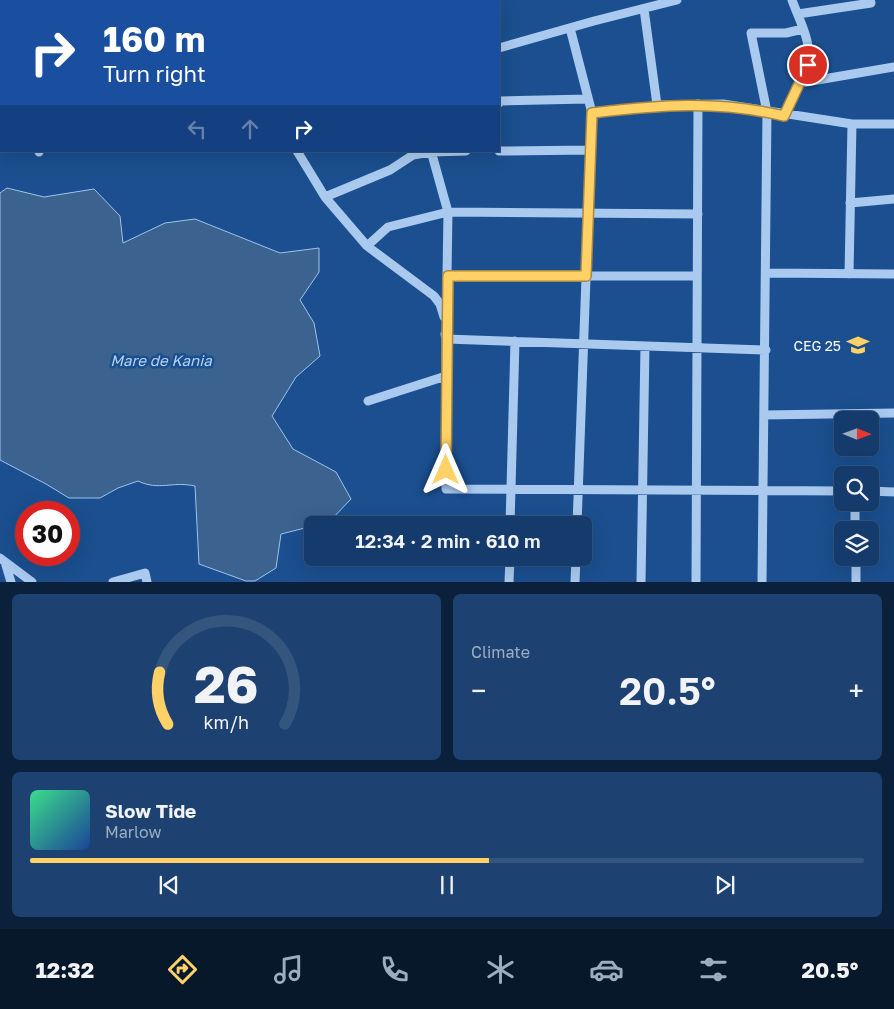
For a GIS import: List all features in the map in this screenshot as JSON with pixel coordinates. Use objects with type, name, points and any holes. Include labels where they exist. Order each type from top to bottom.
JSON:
[{"type":"street","points":[[500,48],[677,0]]},
{"type":"street","points":[[784,116],[808,65],[808,47],[792,0]]},
{"type":"street","points":[[798,14],[871,3],[870,0]]},
{"type":"street","points":[[644,9],[657,105]]},
{"type":"street","points":[[570,28],[592,113],[577,516]]},
{"type":"street","points":[[762,582],[766,350],[767,112],[751,33],[786,33],[803,29]]},
{"type":"street","points":[[800,83],[894,67]]},
{"type":"street","points":[[500,101],[587,99]]},
{"type":"street","points":[[696,582],[698,104]]},
{"type":"street","points":[[592,113],[657,105],[723,104],[784,116],[852,124],[894,124]]},
{"type":"street","points":[[849,274],[852,124]]},
{"type":"street","points":[[500,151],[590,150]]},
{"type":"street","points":[[298,152],[325,198],[367,246],[437,300],[444,316],[446,339]]},
{"type":"street","points":[[325,198],[390,170],[413,155],[431,152],[448,212],[446,488],[834,491]]},
{"type":"street","points":[[850,203],[894,199]]},
{"type":"street","points":[[367,246],[388,227],[448,212],[698,214]]},
{"type":"street","points":[[766,273],[894,274]]},
{"type":"street","points":[[448,276],[697,276]]},
{"type":"street","points":[[446,339],[766,350]]},
{"type":"street","points":[[510,516],[515,341]]},
{"type":"street","points":[[641,582],[644,346]]},
{"type":"street","points":[[368,401],[446,376]]},
{"type":"street","points":[[764,415],[894,413]]},
{"type":"street","points":[[879,491],[894,492]]},
{"type":"street","points":[[2,560],[11,582]]},
{"type":"street","points":[[2,560],[32,582]]},
{"type":"street","points":[[509,582],[510,566]]},
{"type":"street","points":[[575,582],[576,566]]},
{"type":"street","points":[[856,566],[856,582]]},
{"type":"street","points":[[114,582],[145,573],[147,582]]},
{"type":"water","name":"Mare de Kania","points":[[7,188],[44,197],[94,189],[120,216],[123,243],[165,223],[195,219],[280,253],[319,248],[319,272],[300,300],[314,323],[320,356],[296,377],[272,416],[293,449],[336,472],[351,499],[335,516],[304,516],[304,528],[281,534],[276,568],[255,581],[246,581],[199,564],[195,486],[159,486],[138,481],[118,488],[100,498],[69,498],[0,460],[0,193]]},
{"type":"place","name":"CEG 25","points":[[858,345]]},
{"type":"route","points":[[446,470],[448,276],[586,276],[592,113],[657,105],[723,104],[784,116],[808,65]]}]
